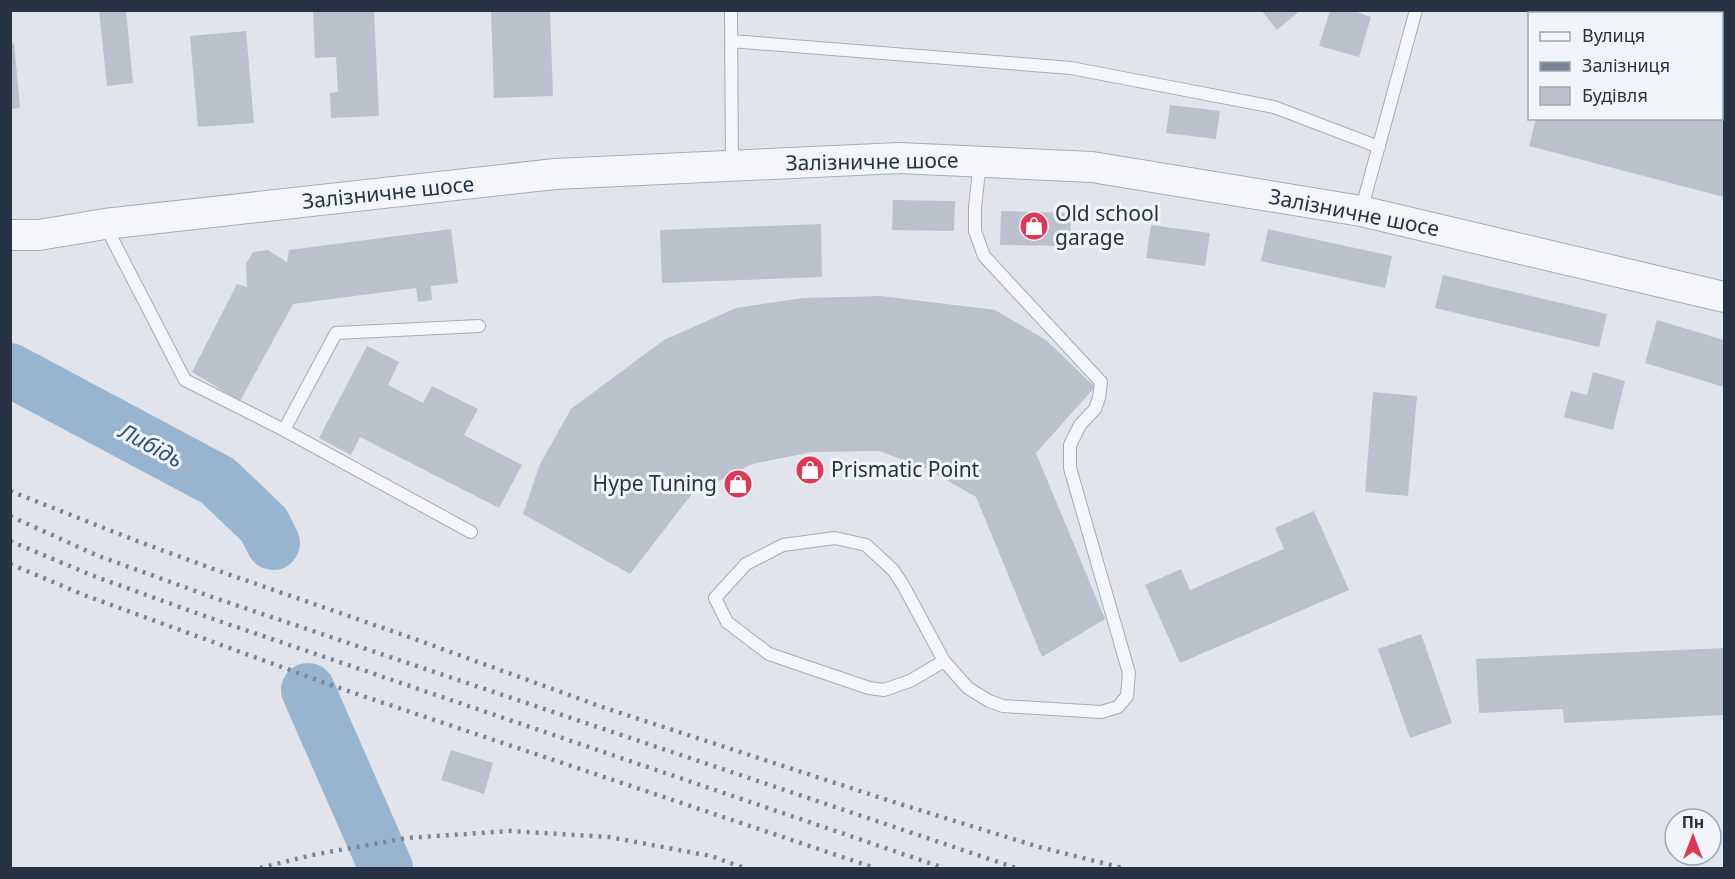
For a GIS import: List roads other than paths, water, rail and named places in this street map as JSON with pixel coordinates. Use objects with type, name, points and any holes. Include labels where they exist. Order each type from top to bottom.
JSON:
[{"type":"street","name":"Залізничне шосе","points":[[10,234],[39,235],[105,224],[555,174],[899,159],[1092,166],[1361,211],[1725,297]]},
{"type":"lane","points":[[731,10],[732,165]]},
{"type":"lane","points":[[1361,211],[1416,10]]},
{"type":"lane","points":[[731,41],[1071,68],[1274,107],[1379,147]]},
{"type":"lane","points":[[944,661],[910,681],[884,690],[869,688],[769,654],[727,622],[715,598],[746,564],[783,545],[835,538],[866,545],[893,570],[944,661],[968,688],[989,701],[1003,706],[1101,712],[1118,707],[1128,696],[1129,673],[1070,468],[1070,445],[1080,425],[1095,409],[1100,398],[1101,381],[984,256],[975,231],[980,162]]},
{"type":"lane","points":[[105,224],[185,380],[284,430],[471,532]]},
{"type":"lane","points":[[284,430],[336,333],[479,326]]},
{"type":"waterway","name":"Либідь","points":[[10,370],[218,481],[264,525],[273,543]]},
{"type":"waterway","name":"Либідь","points":[[308,690],[386,868]]},
{"type":"railway","points":[[10,491],[219,571],[605,708],[903,805],[1039,847],[1123,868]]},
{"type":"railway","points":[[10,516],[96,555],[212,597],[1016,868]]},
{"type":"railway","points":[[10,541],[91,575],[213,619],[944,868]]},
{"type":"railway","points":[[10,564],[84,595],[342,689],[875,868]]},
{"type":"railway","points":[[260,868],[312,855],[407,838],[510,831],[609,837],[711,856],[744,868]]},
{"type":"place","name":"Old school garage","points":[[1034,226]]},
{"type":"place","name":"Prismatic Point","points":[[810,470]]},
{"type":"place","name":"Hype Tuning","points":[[738,484]]}]
